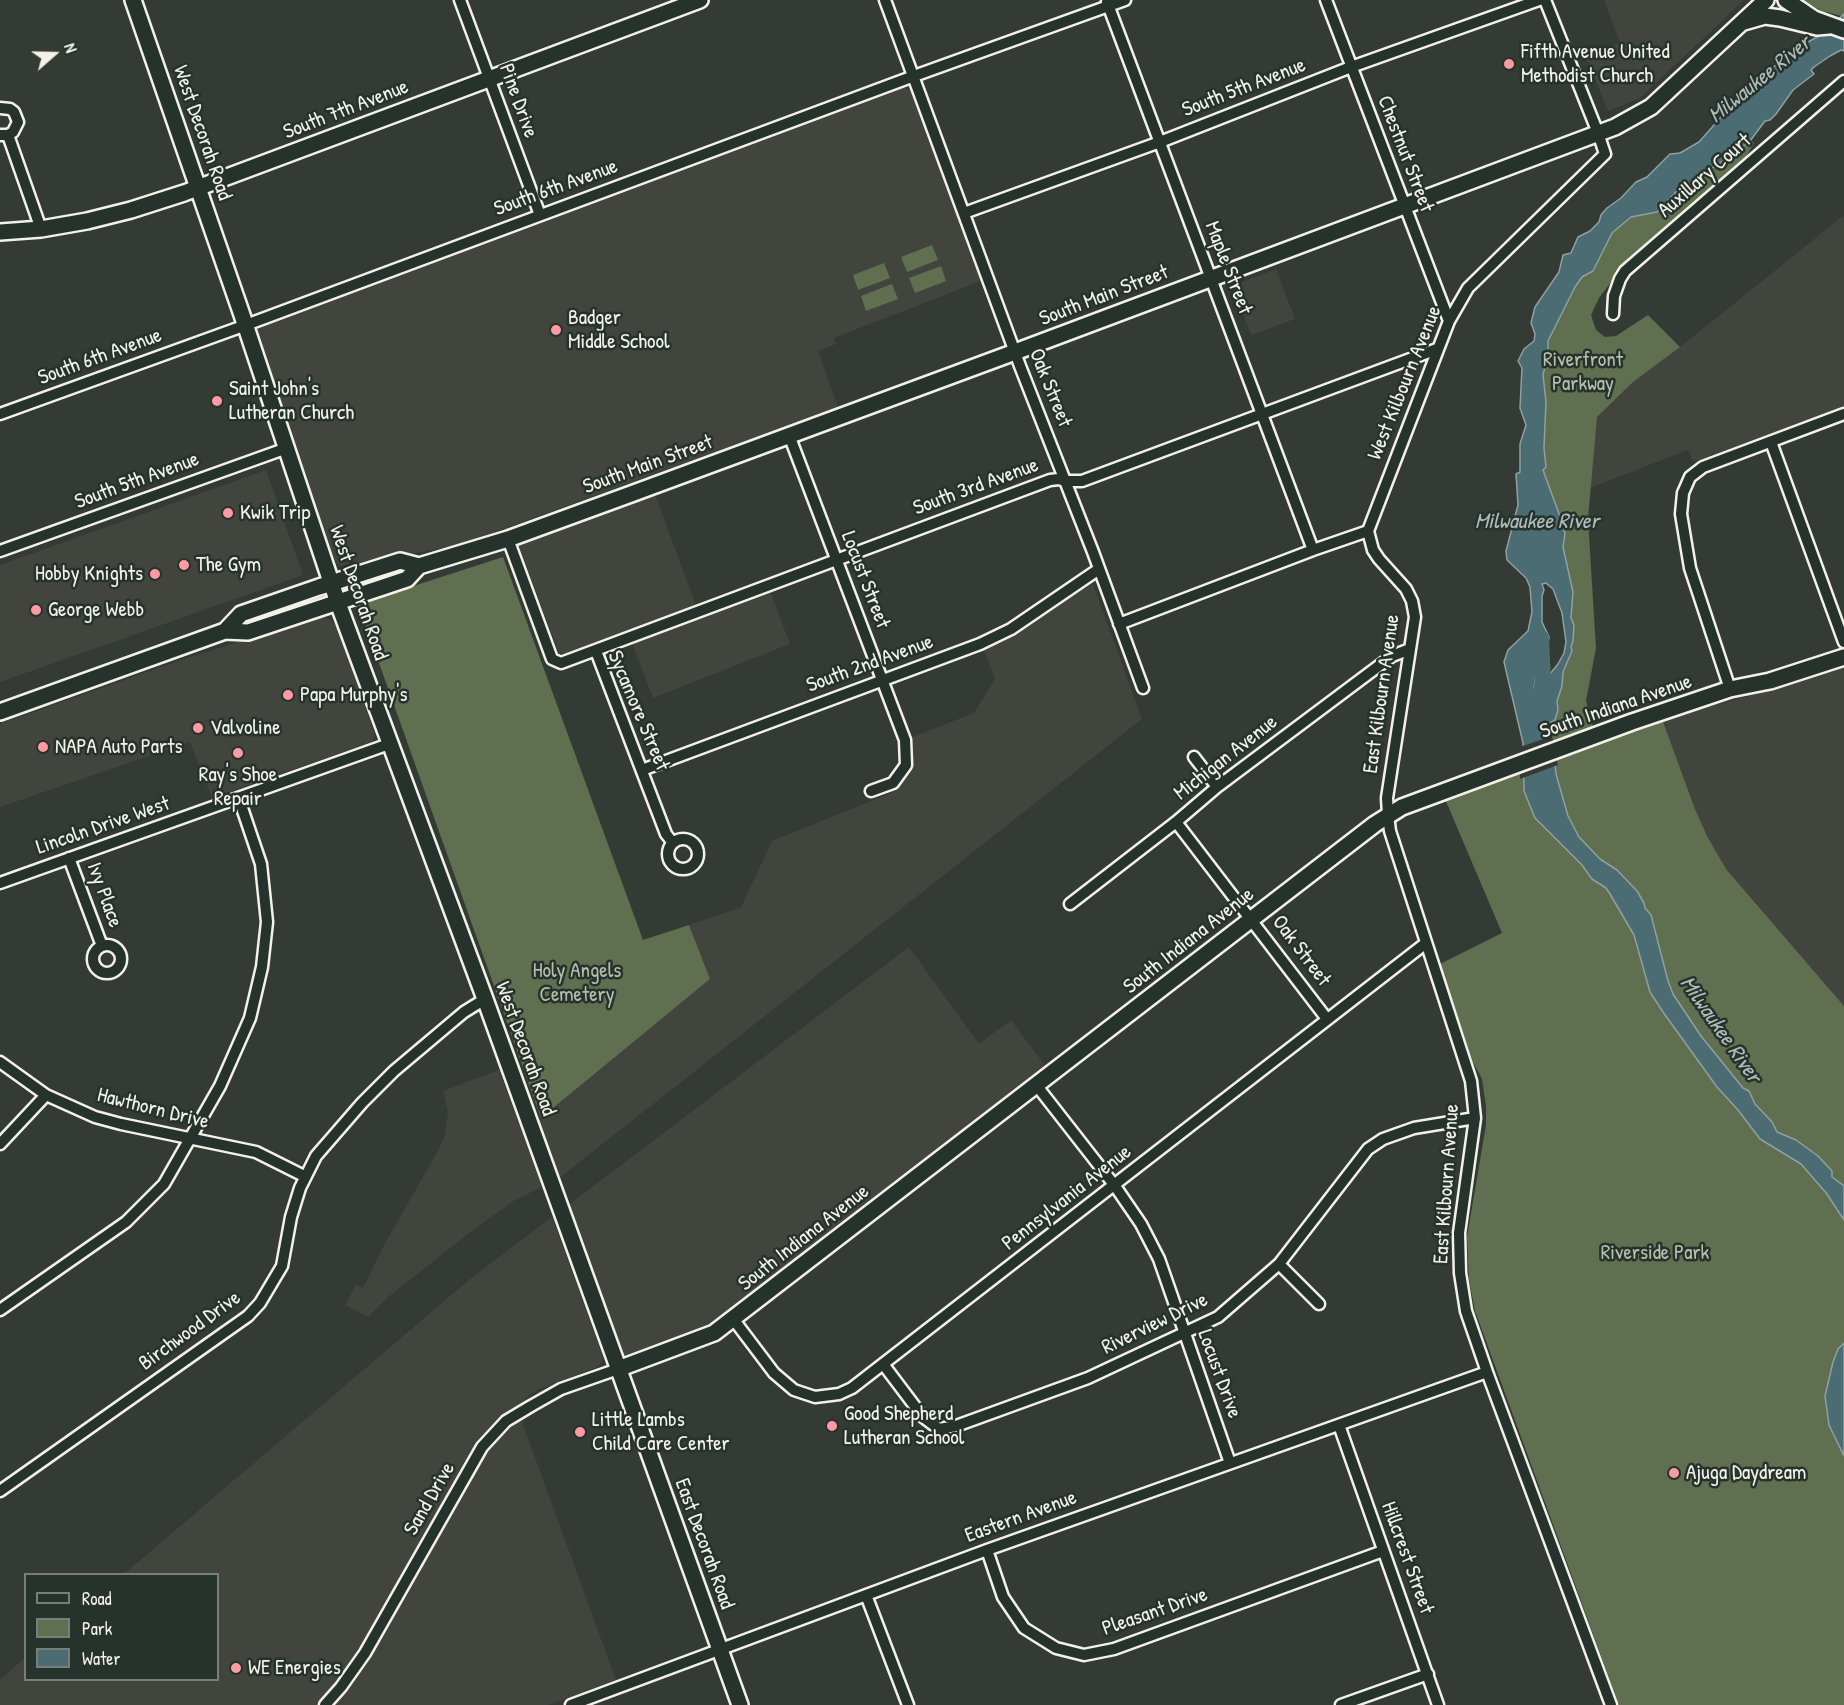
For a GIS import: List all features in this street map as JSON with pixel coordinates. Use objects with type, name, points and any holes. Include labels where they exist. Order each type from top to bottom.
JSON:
[{"type":"street","name":"West Decorah Road","points":[[133,0],[246,325],[338,603],[555,1195]]},
{"type":"street","name":"Pine Drive","points":[[460,0],[540,215]]},
{"type":"street","name":"South 7th Avenue","points":[[0,232],[41,229],[131,210],[700,0]]},
{"type":"street","name":"Oak Street","points":[[885,0],[1015,352],[1100,569],[1143,688]]},
{"type":"street","name":"South 6th Avenue","points":[[0,414],[246,325],[1108,3],[1125,0]]},
{"type":"street","name":"Chestnut Street","points":[[1326,0],[1449,321]]},
{"type":"street","name":"South 5th Avenue","points":[[964,213],[1160,142],[1351,67],[1539,0]]},
{"type":"street","points":[[1545,0],[1598,133]]},
{"type":"street","points":[[1786,0],[1794,7],[1836,28]]},
{"type":"street","name":"Maple Street","points":[[1108,3],[1312,550]]},
{"type":"street","name":"South Main Street","points":[[0,712],[225,631],[248,632],[407,579],[419,566],[507,539],[1615,127],[1651,106],[1759,3]]},
{"type":"street","points":[[1741,22],[1765,16],[1817,27],[1836,28]]},
{"type":"street","name":"Auxillary Court","points":[[1613,314],[1614,296],[1625,271],[1844,81]]},
{"type":"street","points":[[0,108],[10,109],[17,117],[16,128],[4,135],[41,229]]},
{"type":"street","name":"West Kilbourn Avenue","points":[[1368,531],[1437,349],[1449,321],[1468,288],[1605,154],[1598,133]]},
{"type":"street","name":"South 3rd Avenue","points":[[596,651],[1050,480],[1082,481],[1437,349]]},
{"type":"street","points":[[1730,689],[1690,568],[1681,514],[1683,493],[1690,477],[1703,467],[1844,414]]},
{"type":"street","name":"Locust Street","points":[[789,435],[905,740],[906,765],[893,783],[871,791]]},
{"type":"street","points":[[1771,442],[1844,642]]},
{"type":"street","name":"South 5th Avenue","points":[[0,551],[286,448]]},
{"type":"street","points":[[1119,624],[1368,531]]},
{"type":"street","name":"East Kilbourn Avenue","points":[[1368,531],[1373,550],[1406,589],[1415,617],[1387,798],[1388,815],[1390,831],[1471,1081],[1475,1118],[1459,1233],[1460,1273],[1466,1311],[1611,1705]]},
{"type":"street","name":"Sycamore Street","points":[[507,539],[552,659],[561,663],[596,651],[666,834],[673,843]]},
{"type":"street","name":"South Main Street","points":[[225,631],[241,614],[331,583],[400,561],[419,566]]},
{"type":"street","name":"South 2nd Avenue","points":[[642,771],[980,644],[1011,629],[1100,569]]},
{"type":"street","name":"Michigan Avenue","points":[[1070,904],[1176,822],[1217,787],[1392,656],[1410,649]]},
{"type":"street","name":"South Indiana Avenue","points":[[618,1369],[698,1341],[714,1334],[734,1320],[1388,815],[1402,807],[1562,747],[1730,689],[1770,681],[1844,657]]},
{"type":"street","name":"Lincoln Drive West","points":[[0,883],[389,744]]},
{"type":"street","points":[[1194,757],[1217,787]]},
{"type":"street","points":[[0,1310],[126,1222],[164,1184],[220,1086],[250,1018],[261,967],[267,922],[261,864],[239,799]]},
{"type":"street","name":"Oak Street","points":[[1176,822],[1327,1019]]},
{"type":"street","name":"Ivy Place","points":[[69,858],[102,946]]},
{"type":"street","name":"Pennsylvania Avenue","points":[[734,1320],[774,1373],[794,1390],[815,1397],[839,1394],[852,1388],[1426,943]]},
{"type":"street","name":"Birchwood Drive","points":[[0,1491],[248,1316],[260,1303],[282,1266],[291,1217],[304,1176],[316,1156],[394,1071],[464,1012],[485,999]]},
{"type":"street","name":"Hawthorn Drive","points":[[0,1062],[46,1095],[95,1117],[121,1125],[256,1152],[304,1176]]},
{"type":"street","name":"Locust Drive","points":[[1037,1086],[1115,1186],[1141,1224],[1159,1259],[1230,1463]]},
{"type":"street","points":[[0,1144],[46,1095]]},
{"type":"street","name":"Riverview Drive","points":[[883,1364],[937,1433],[1088,1378],[1218,1317],[1279,1264],[1368,1149],[1383,1139],[1414,1128],[1475,1118]]},
{"type":"street","name":"East Decorah Road","points":[[555,1195],[740,1705]]},
{"type":"street","points":[[1279,1264],[1319,1304]]},
{"type":"street","name":"Sand Drive","points":[[325,1705],[365,1653],[482,1447],[506,1421],[531,1406],[561,1389],[618,1369]]},
{"type":"street","name":"Eastern Avenue","points":[[571,1705],[987,1550],[1487,1372]]},
{"type":"street","name":"Hillcrest Street","points":[[1339,1425],[1438,1705]]},
{"type":"street","name":"Pleasant Drive","points":[[987,1550],[1003,1597],[1024,1628],[1056,1648],[1084,1655],[1114,1649],[1383,1551]]},
{"type":"street","points":[[866,1595],[908,1705]]},
{"type":"street","points":[[1341,1705],[1428,1674]]},
{"type":"shaded area","points":[[1604,0],[1744,0],[1640,98],[1608,111],[1585,55],[1620,43]]},
{"type":"shaded area","name":"Badger Middle School","points":[[903,87],[910,90],[981,281],[834,338],[836,344],[818,351],[838,407],[456,546],[408,554],[351,570],[338,565],[332,555],[256,331],[261,326]]},
{"type":"shaded area","points":[[1844,215],[1844,407],[1693,462],[1688,450],[1590,488],[1597,417],[1633,382]]},
{"type":"shaded area","points":[[1276,269],[1295,319],[1251,335],[1232,286]]},
{"type":"shaded area","points":[[266,470],[303,575],[0,682],[0,565]]},
{"type":"shaded area","points":[[654,492],[700,616],[770,591],[790,644],[653,698],[627,630],[565,653],[559,653],[519,546],[522,541]]},
{"type":"shaded area","points":[[1093,584],[1142,719],[558,1179],[537,1122],[710,979],[689,925],[741,907],[772,841],[891,793],[909,761],[902,741],[974,713],[995,679],[983,648]]},
{"type":"shaded area","points":[[321,616],[332,620],[337,627],[375,736],[371,742],[212,798],[190,742],[0,807],[0,724],[178,661]]},
{"type":"shaded area","points":[[1844,665],[1844,1006],[1726,869],[1695,809],[1662,719],[1779,688]]},
{"type":"shaded area","points":[[909,947],[979,1044],[1011,1020],[1047,1068],[710,1326],[632,1356],[624,1356],[567,1206]]},
{"type":"shaded area","points":[[499,1070],[542,1187],[515,1200],[473,1230],[388,1297],[368,1317],[345,1305],[356,1285],[363,1288],[384,1245],[440,1147],[445,1134],[448,1112],[443,1091]]},
{"type":"shaded area","points":[[552,1217],[602,1355],[602,1362],[597,1367],[537,1390],[517,1408],[616,1680],[548,1705],[0,1705],[0,1680],[24,1659],[24,1681],[219,1681],[219,1573],[125,1573],[470,1279]]},
{"type":"green space","points":[[1802,0],[1844,0],[1844,14],[1842,16],[1822,11]]},
{"type":"green space","name":"Riverfront Parkway","points":[[1748,137],[1754,143],[1746,157],[1615,277],[1599,298],[1591,315],[1596,330],[1605,337],[1616,336],[1648,315],[1680,347],[1633,382],[1597,417],[1588,519],[1596,648],[1586,701],[1593,727],[1552,743],[1553,702],[1570,623],[1543,477],[1542,369],[1547,338],[1567,298],[1606,238],[1624,218],[1673,191]]},
{"type":"green space","points":[[932,245],[938,260],[907,272],[901,257]]},
{"type":"green space","points":[[884,263],[890,278],[858,290],[853,275]]},
{"type":"green space","points":[[941,266],[946,281],[915,293],[909,278]]},
{"type":"green space","points":[[892,284],[898,299],[866,311],[861,296]]},
{"type":"green space","name":"Holy Angels Cemetery","points":[[503,557],[643,940],[689,925],[710,979],[541,1118],[358,604]]},
{"type":"green space","name":"Riverside Park","points":[[1662,719],[1695,809],[1726,869],[1844,1006],[1844,1705],[1619,1705],[1475,1311],[1469,1280],[1467,1237],[1486,1125],[1486,1107],[1482,1079],[1473,1062],[1440,964],[1502,933],[1445,799]]},
{"type":"water","points":[[1844,14],[1844,51],[1841,50],[1814,67],[1811,70],[1814,74],[1793,90],[1776,114],[1770,120],[1765,121],[1750,141],[1700,176],[1684,191],[1676,192],[1657,212],[1631,217],[1612,233],[1593,271],[1582,277],[1575,287],[1548,341],[1548,354],[1543,375],[1546,402],[1544,448],[1546,467],[1543,470],[1565,534],[1563,547],[1573,592],[1571,618],[1574,625],[1572,651],[1563,672],[1562,686],[1557,701],[1558,710],[1555,720],[1551,722],[1551,731],[1548,736],[1568,816],[1579,837],[1637,891],[1651,915],[1673,994],[1701,1036],[1743,1088],[1749,1091],[1755,1104],[1772,1122],[1777,1132],[1796,1140],[1818,1156],[1832,1171],[1832,1177],[1844,1186],[1844,1220],[1827,1194],[1801,1164],[1760,1139],[1717,1087],[1650,992],[1634,935],[1606,888],[1592,879],[1582,865],[1535,818],[1524,791],[1523,743],[1504,662],[1508,650],[1528,631],[1532,612],[1530,587],[1526,578],[1507,560],[1506,551],[1518,505],[1516,474],[1520,472],[1520,444],[1526,425],[1520,408],[1522,368],[1518,361],[1524,349],[1534,341],[1535,334],[1531,323],[1535,307],[1559,272],[1563,255],[1571,253],[1578,237],[1590,231],[1599,222],[1607,208],[1621,198],[1636,182],[1647,177],[1670,154],[1680,153],[1699,142],[1729,108],[1791,51],[1819,36]],"holes":[[[1546,583],[1553,589],[1562,613],[1566,642],[1564,653],[1558,664],[1537,690],[1534,688],[1536,675],[1546,653],[1549,637],[1542,622],[1544,590],[1542,584]]]},
{"type":"water","points":[[1844,1343],[1844,1456],[1829,1425],[1825,1396],[1833,1362],[1838,1349]]},
{"type":"pier","points":[[1552,736],[1558,765],[1520,779],[1520,747]]},
{"type":"waterway","name":"Milwaukee River","points":[[1540,705],[1543,679],[1541,638]]},
{"type":"place","name":"Fifth Avenue United Methodist Church","points":[[1509,64]]},
{"type":"place","name":"Badger Middle School","points":[[556,330]]},
{"type":"place","name":"Saint John's Lutheran Church","points":[[217,401]]},
{"type":"place","name":"Kwik Trip","points":[[228,513]]},
{"type":"place","name":"The Gym","points":[[184,565]]},
{"type":"place","name":"Hobby Knights","points":[[155,574]]},
{"type":"place","name":"George Webb","points":[[36,610]]},
{"type":"place","name":"Papa Murphy's","points":[[288,695]]},
{"type":"place","name":"Valvoline","points":[[198,728]]},
{"type":"place","name":"NAPA Auto Parts","points":[[43,747]]},
{"type":"place","name":"Ray's Shoe Repair","points":[[238,753]]},
{"type":"place","name":"Good Shepherd Lutheran School","points":[[832,1426]]},
{"type":"place","name":"Little Lambs Child Care Center","points":[[580,1432]]},
{"type":"place","name":"Ajuga Daydream","points":[[1674,1473]]},
{"type":"place","name":"WE Energies","points":[[236,1668]]}]
